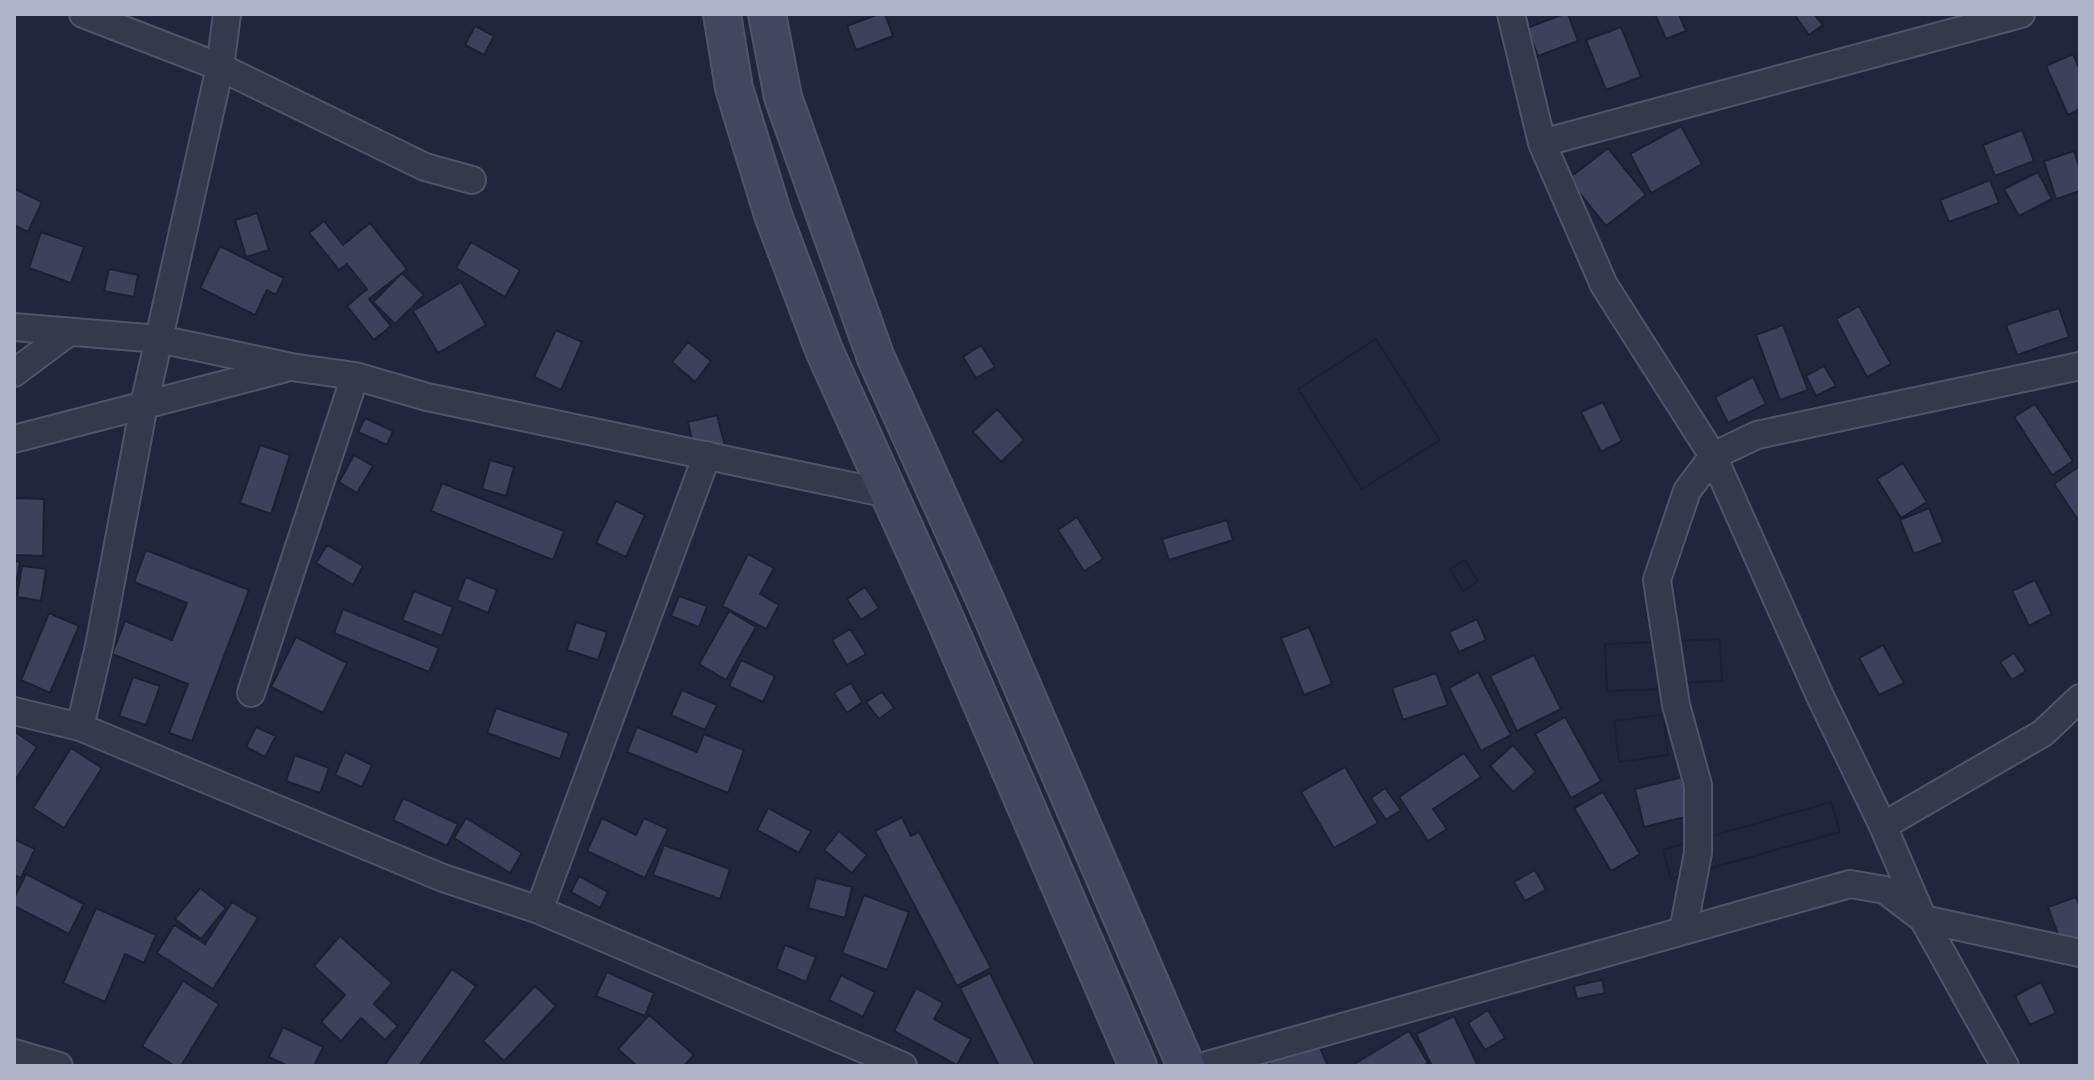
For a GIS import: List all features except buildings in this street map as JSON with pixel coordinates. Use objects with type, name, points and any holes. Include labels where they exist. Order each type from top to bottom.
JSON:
[{"type":"main road","points":[[722,14],[734,88],[773,215],[824,350],[1138,1066]]},
{"type":"main road","points":[[767,14],[783,97],[876,358],[986,602],[1186,1066]]},
{"type":"street","points":[[83,14],[220,67],[425,167],[472,180]]},
{"type":"street","points":[[80,727],[99,646],[144,405],[220,67],[227,14]]},
{"type":"street","points":[[1511,14],[1542,143],[1604,285],[1713,456],[1923,919],[2005,1066]]},
{"type":"street","points":[[1542,143],[1973,19],[2021,14]]},
{"type":"street","points":[[14,327],[159,339],[291,367],[355,376],[427,397],[889,494]]},
{"type":"street","points":[[14,373],[69,332]]},
{"type":"street","points":[[1683,931],[1698,853],[1698,785],[1676,705],[1657,580],[1687,491],[1713,456],[1757,435],[2080,366]]},
{"type":"street","points":[[14,439],[291,367]]},
{"type":"street","points":[[251,693],[355,376]]},
{"type":"street","points":[[539,910],[707,455]]},
{"type":"street","points":[[1883,826],[2043,733],[2080,698]]},
{"type":"street","points":[[14,711],[80,727],[443,878],[539,910],[903,1066]]},
{"type":"street","points":[[1204,1066],[1850,884],[1885,890],[1923,919],[2080,953]]},
{"type":"street","points":[[14,1053],[59,1066]]}]
